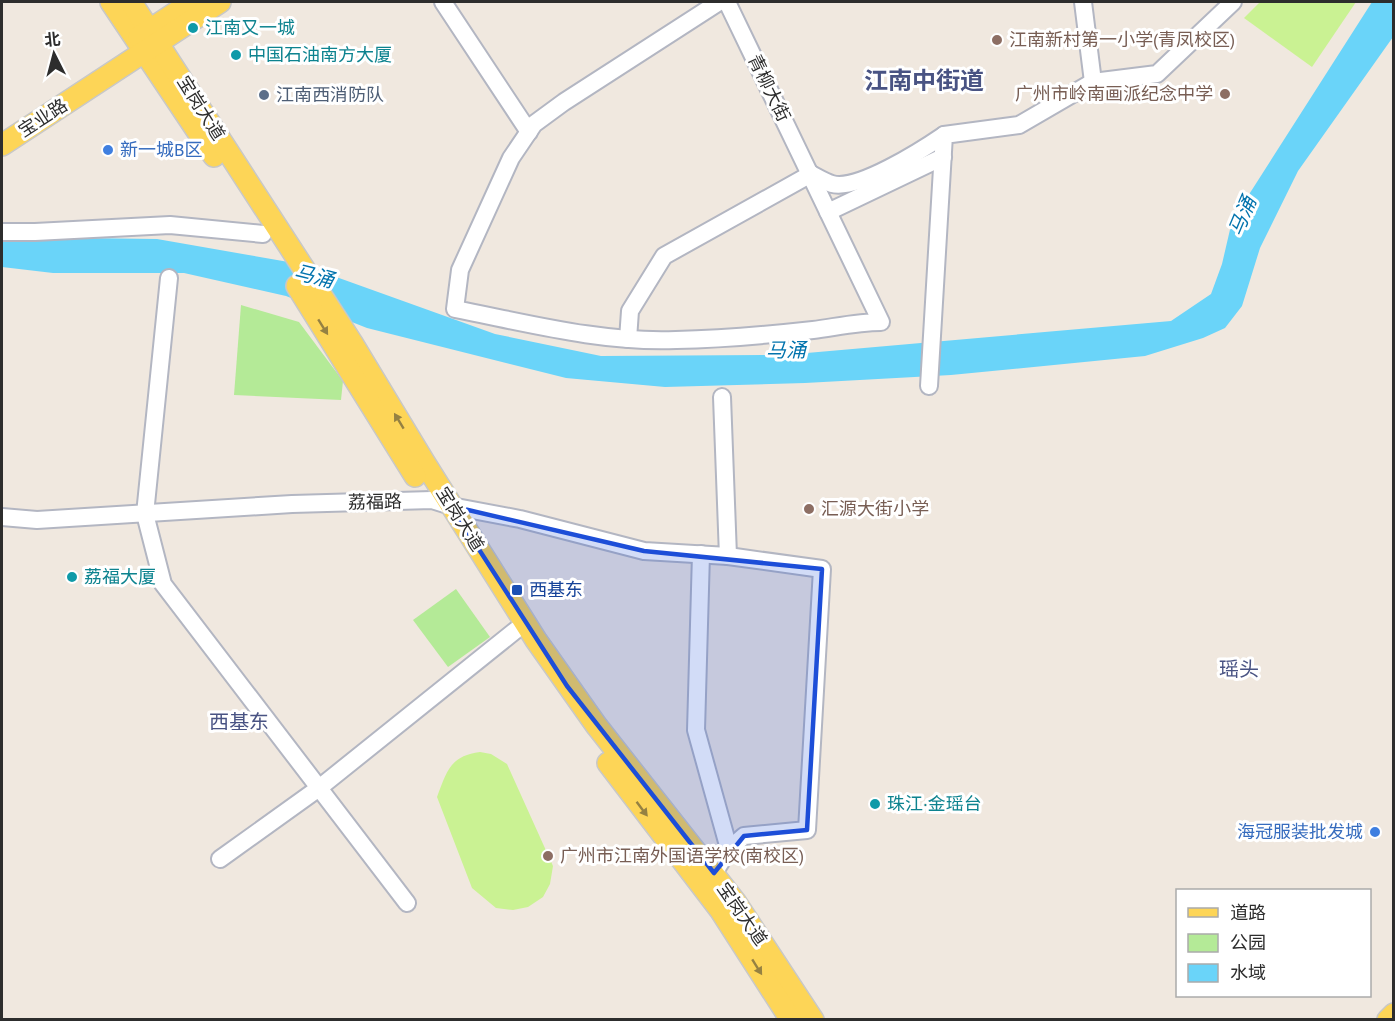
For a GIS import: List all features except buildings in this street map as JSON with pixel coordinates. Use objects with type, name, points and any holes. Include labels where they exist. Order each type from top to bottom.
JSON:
[{"type":"main road","name":"宝岗大道","points":[[111,2],[147,40],[230,167],[352,343],[516,630],[596,747],[721,911],[790,1020]]},
{"type":"main road","name":"宝岗大道","points":[[131,2],[147,40]]},
{"type":"main road","points":[[147,40],[192,2]]},
{"type":"main road","points":[[147,40],[220,2]]},
{"type":"main road","name":"宝业路","points":[[2,129],[147,40]]},
{"type":"main road","name":"宝业路","points":[[2,145],[147,40]]},
{"type":"main road","name":"宝岗大道","points":[[230,167],[263,234],[567,686],[714,873],[813,1020]]},
{"type":"main road","points":[[1388,1020],[1394,1014]]},
{"type":"street","points":[[443,2],[529,132]]},
{"type":"street","points":[[719,2],[564,102],[534,124],[511,158],[460,270],[455,309],[577,333],[628,339],[630,311],[664,256],[811,174],[834,185],[855,182],[909,158],[944,135],[1019,125],[1093,82],[1157,74],[1233,2]]},
{"type":"street","name":"青柳大街","points":[[628,339],[675,340],[813,330],[863,322],[881,322],[727,2]]},
{"type":"street","points":[[1083,2],[1093,82]]},
{"type":"street","points":[[929,386],[944,135]]},
{"type":"street","points":[[828,212],[943,157]]},
{"type":"street","points":[[2,232],[170,225],[263,234]]},
{"type":"street","points":[[169,279],[145,514],[163,584],[407,903]]},
{"type":"street","points":[[722,397],[728,556]]},
{"type":"street","name":"荔福路","points":[[2,517],[37,520],[292,504],[442,503],[520,519],[644,551],[728,556],[822,569],[807,830],[744,836],[729,849]]},
{"type":"street","points":[[701,554],[696,730],[729,849],[714,873]]},
{"type":"street","points":[[220,859],[319,788],[516,630]]},
{"type":"highlighted area","points":[[451,506],[644,551],[822,569],[807,830],[744,836],[714,873],[567,686]]},
{"type":"green space","points":[[1260,2],[1356,2],[1312,67],[1244,18]]},
{"type":"green space","points":[[241,305],[299,322],[343,381],[341,400],[234,395]]},
{"type":"green space","points":[[456,589],[490,637],[448,667],[413,620]]},
{"type":"green space","points":[[480,752],[491,754],[507,764],[553,866],[550,884],[543,897],[528,907],[513,910],[496,908],[472,888],[437,797],[451,766],[462,757]]},
{"type":"water","name":"马涌","points":[[1372,2],[1393,2],[1393,37],[1298,171],[1260,248],[1242,306],[1225,328],[1203,338],[1145,356],[951,375],[805,383],[665,387],[566,378],[367,328],[286,296],[184,273],[53,273],[2,267],[2,237],[157,239],[300,264],[495,334],[601,356],[784,355],[1171,321],[1211,294],[1222,264],[1232,221]]},
{"type":"place","name":"江南又一城","points":[[193,28]]},
{"type":"place","name":"江南新村第一小学(青凤校区)","points":[[997,40]]},
{"type":"place","name":"中国石油南方大厦","points":[[236,55]]},
{"type":"place","name":"广州市岭南画派纪念中学","points":[[1225,94]]},
{"type":"place","name":"江南西消防队","points":[[264,95]]},
{"type":"place","name":"新一城B区","points":[[108,150]]},
{"type":"place","name":"汇源大街小学","points":[[809,509]]},
{"type":"place","name":"荔福大厦","points":[[72,577]]},
{"type":"place","name":"西基东","points":[[517,590]]},
{"type":"place","name":"珠江·金瑶台","points":[[875,804]]},
{"type":"place","name":"海冠服装批发城","points":[[1375,832]]},
{"type":"place","name":"广州市江南外国语学校(南校区)","points":[[548,856]]},
{"type":"district","name":"江南中街道","points":[[924,81]]},
{"type":"district","name":"瑶头","points":[[1239,669]]},
{"type":"district","name":"西基东","points":[[239,722]]}]
